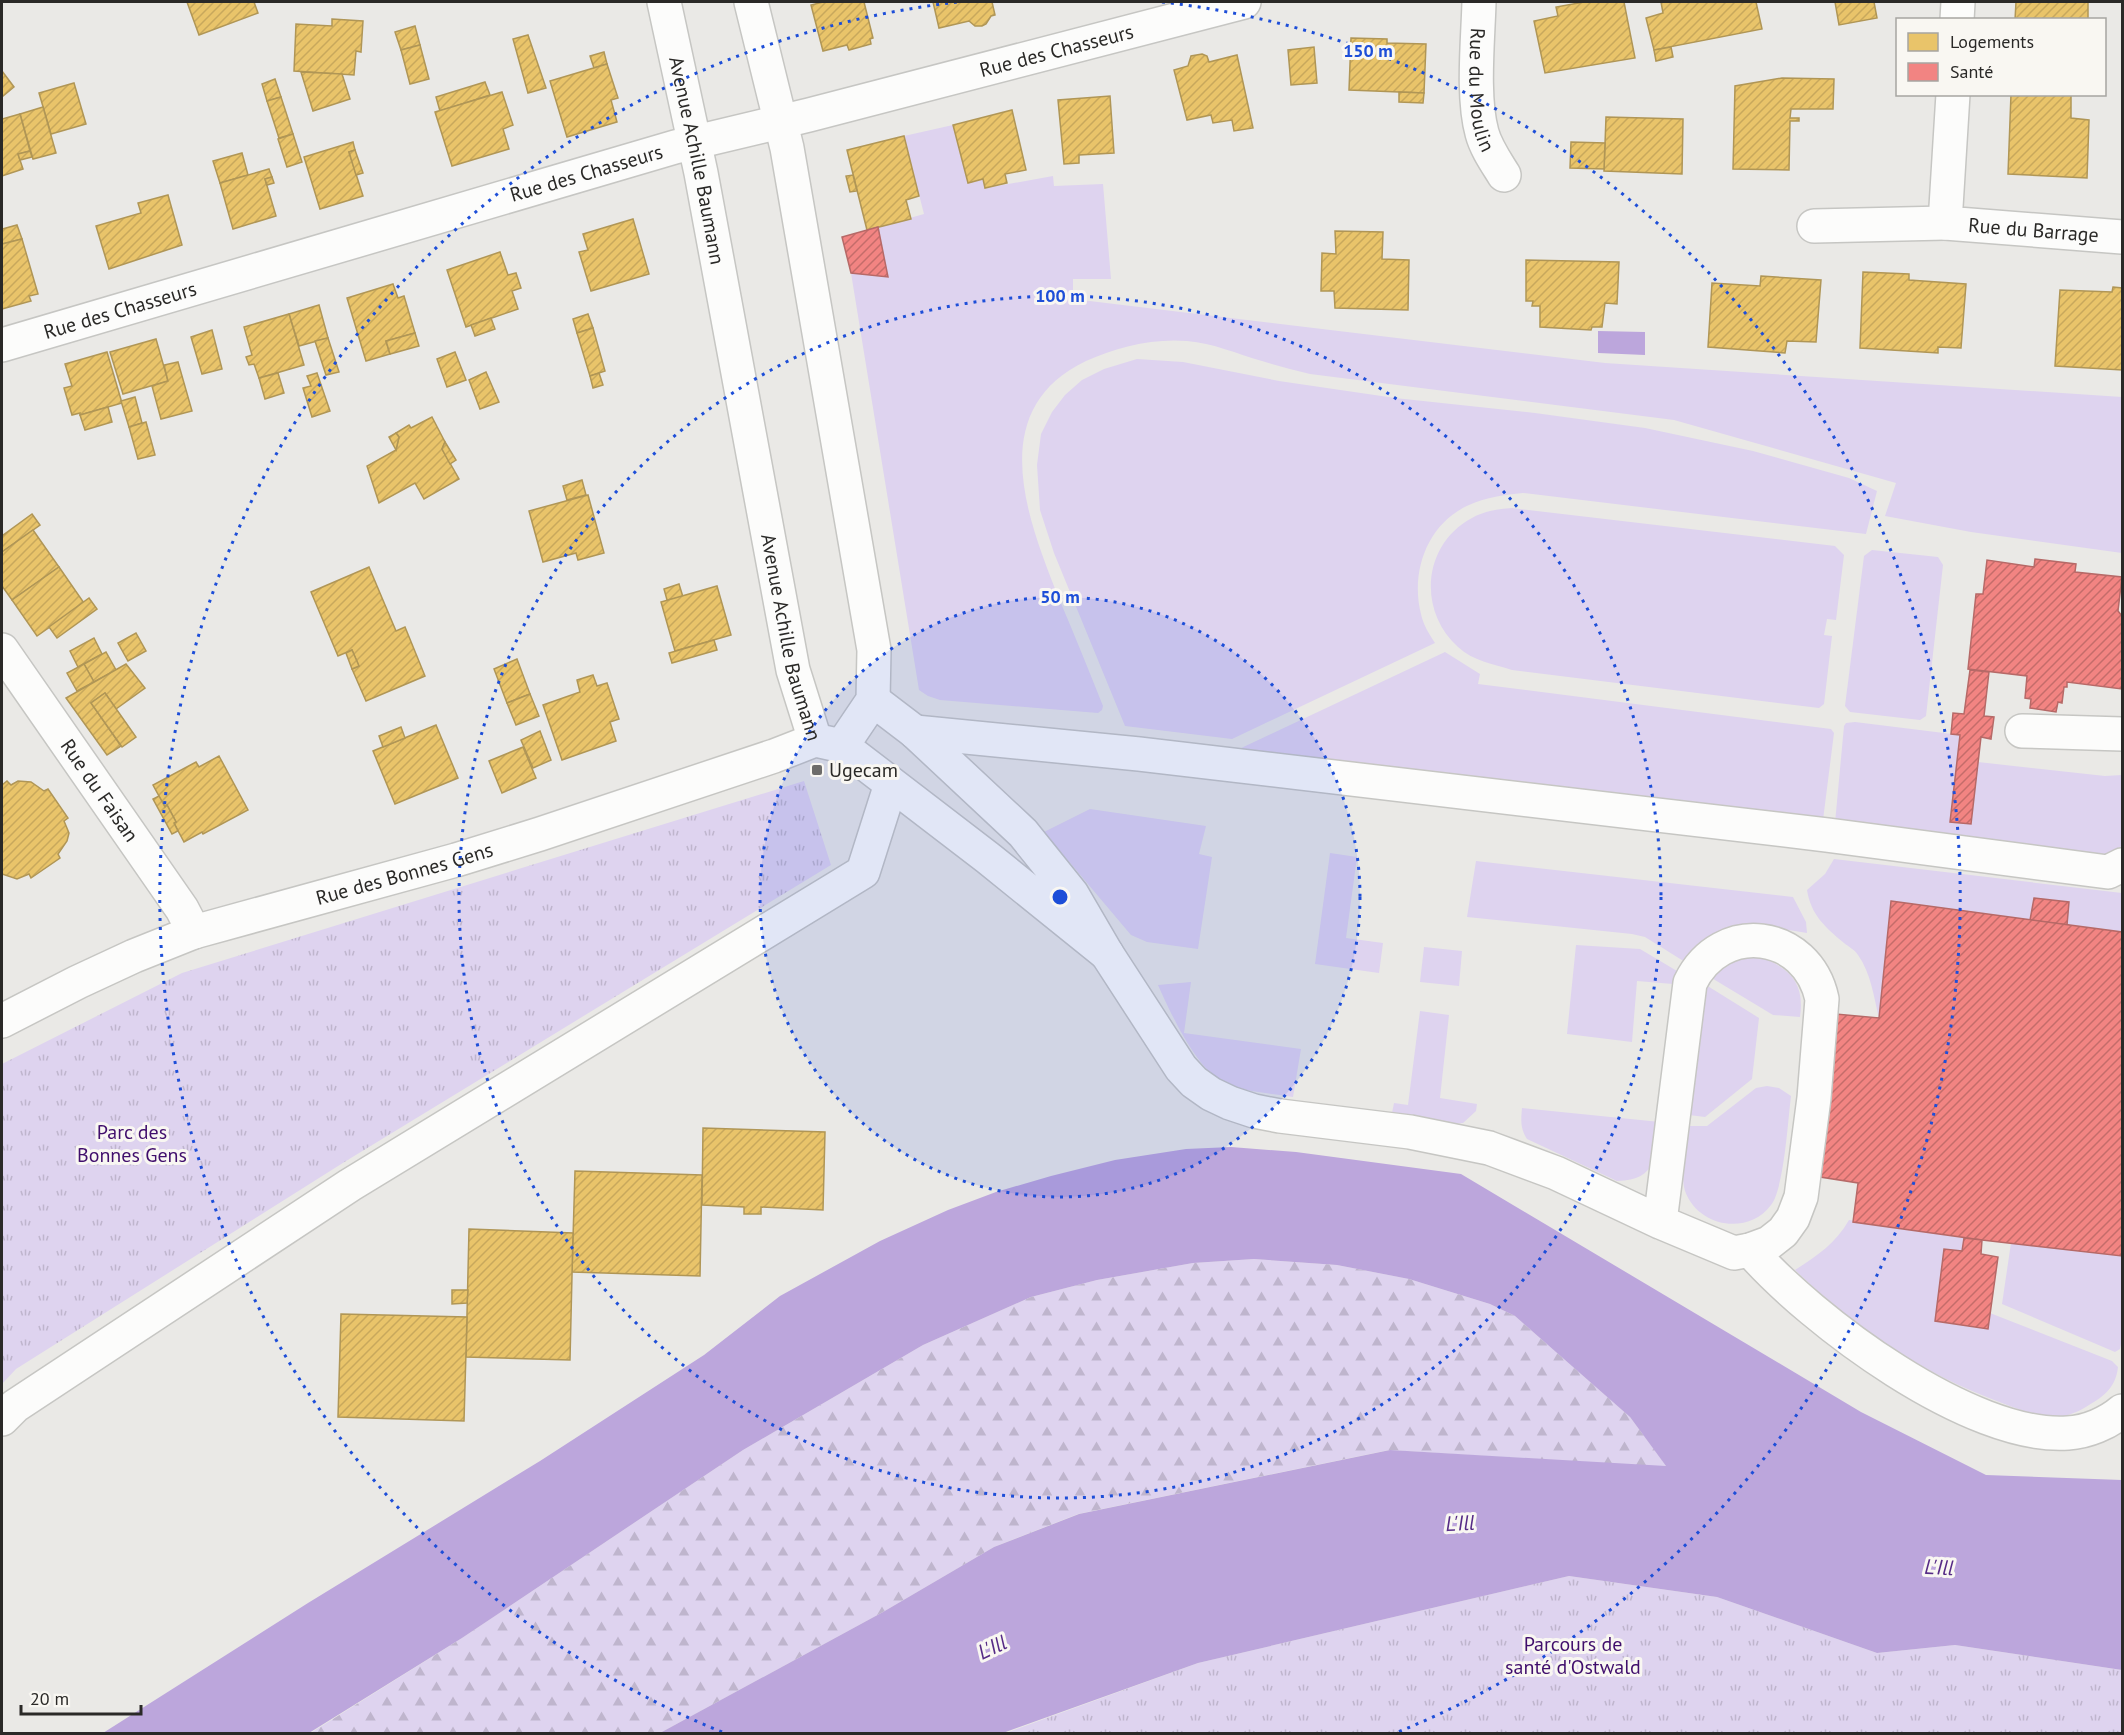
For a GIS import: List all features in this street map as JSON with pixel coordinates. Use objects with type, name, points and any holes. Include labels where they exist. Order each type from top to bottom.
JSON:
[{"type":"street","name":"Avenue Achille Baumann","points":[[664,2],[694,142],[793,670],[828,743],[873,700]]},
{"type":"street","points":[[751,2],[787,147],[874,650],[873,700],[915,732],[1023,833],[1072,894],[1107,954],[1181,1068],[1194,1082],[1230,1103],[1280,1116],[1410,1132],[1489,1148],[1556,1173],[1660,1222],[1734,1253],[1769,1243],[1783,1232],[1793,1218],[1801,1197],[1814,1098],[1822,999],[1819,985],[1794,953],[1775,944],[1756,940],[1737,942],[1705,960],[1695,972],[1690,983],[1660,1222]]},
{"type":"street","name":"Rue des Chasseurs","points":[[2,345],[694,142],[781,122],[1244,2]]},
{"type":"street","name":"Rue du Moulin","points":[[1479,2],[1478,106],[1482,134],[1504,175]]},
{"type":"street","points":[[1957,18],[1958,2]]},
{"type":"street","name":"Rue du Barrage","points":[[1945,223],[1953,96]]},
{"type":"street","name":"Rue du Barrage","points":[[1814,226],[1945,223],[2122,237]]},
{"type":"street","name":"Rue du Faisan","points":[[2,650],[182,909],[194,932]]},
{"type":"street","points":[[2022,731],[2122,734]]},
{"type":"street","points":[[915,732],[1139,754],[1827,835],[2108,872],[2122,865]]},
{"type":"street","points":[[828,743],[891,784],[988,858],[1107,954]]},
{"type":"street","name":"Rue des Bonnes Gens","points":[[2,1021],[115,965],[194,932],[456,860],[774,756],[828,743]]},
{"type":"street","points":[[2,1419],[15,1406],[351,1185],[863,872],[891,784]]},
{"type":"street","points":[[1750,1250],[1796,1296],[1856,1343],[1931,1392],[1968,1409],[2004,1424],[2038,1432],[2069,1433],[2096,1427],[2122,1411]]},
{"type":"green space","points":[[953,125],[968,183],[983,179],[986,188],[1053,176],[1054,186],[1103,184],[1111,279],[1073,279],[1073,299],[1605,363],[2122,397],[2122,553],[1971,532],[1885,516],[1896,483],[1674,420],[1310,374],[1206,344],[1174,340],[1148,342],[1086,361],[1054,382],[1034,408],[1024,437],[1022,469],[1027,503],[1036,537],[1103,706],[1102,710],[1098,713],[940,700],[928,696],[919,690],[851,273],[888,277],[878,227],[924,214],[904,136]]},
{"type":"green space","points":[[1137,359],[1183,362],[1279,381],[1395,398],[1645,428],[1753,451],[1849,478],[1877,491],[1866,534],[1523,493],[1482,500],[1455,513],[1443,524],[1433,536],[1421,565],[1418,598],[1423,621],[1435,643],[1232,739],[1125,726],[1054,553],[1040,510],[1037,465],[1041,434],[1052,412],[1065,395],[1082,380],[1104,369]]},
{"type":"green space","points":[[1512,508],[1835,546],[1844,555],[1836,620],[1827,619],[1824,635],[1832,636],[1824,704],[1819,708],[1512,670],[1470,656],[1458,647],[1445,632],[1436,615],[1431,597],[1431,578],[1435,560],[1443,544],[1456,529],[1472,518],[1491,511]]},
{"type":"green space","points":[[1872,550],[1938,557],[1943,565],[1926,716],[1920,720],[1850,712],[1845,706],[1864,556]]},
{"type":"green space","points":[[1445,652],[1480,674],[1478,684],[1831,729],[1834,733],[1823,820],[1237,750]]},
{"type":"green space","points":[[1855,722],[1960,735],[1950,822],[1971,824],[1978,762],[2105,776],[2122,775],[2122,846],[2103,855],[1835,823],[1844,726],[1846,723]]},
{"type":"green space","name":"Parc des Bonnes Gens","points":[[804,781],[831,865],[346,1161],[16,1369],[2,1384],[2,1064],[182,973]]},
{"type":"green space","points":[[1090,809],[1206,826],[1199,854],[1212,857],[1198,949],[1147,942],[1131,935],[1044,832]]},
{"type":"green space","points":[[1330,853],[1357,857],[1346,938],[1383,943],[1379,973],[1315,964]]},
{"type":"green space","points":[[1834,859],[2122,893],[2122,932],[1891,901],[1879,1018],[1872,986],[1862,962],[1855,952],[1820,920],[1809,899],[1807,890],[1825,874]]},
{"type":"green space","points":[[1476,861],[1793,897],[1806,922],[1807,933],[1777,928],[1745,927],[1685,962],[1645,937],[1632,934],[1467,917]]},
{"type":"green space","points":[[1576,945],[1640,949],[1677,971],[1673,984],[1637,981],[1632,1042],[1567,1034]]},
{"type":"green space","points":[[1424,947],[1462,951],[1459,986],[1420,982]]},
{"type":"green space","points":[[1757,956],[1778,965],[1797,985],[1800,994],[1800,1017],[1773,1015],[1710,977],[1731,962]]},
{"type":"green space","points":[[1191,982],[1184,1033],[1301,1049],[1293,1097],[1229,1085],[1211,1074],[1184,1038],[1158,985]]},
{"type":"green space","points":[[1706,985],[1759,1018],[1752,1079],[1705,1117],[1689,1115]]},
{"type":"green space","points":[[1420,1011],[1449,1015],[1440,1098],[1477,1104],[1476,1111],[1463,1123],[1453,1124],[1392,1113],[1394,1103],[1408,1105]]},
{"type":"green space","points":[[1767,1086],[1779,1088],[1791,1096],[1782,1170],[1775,1197],[1761,1215],[1750,1221],[1737,1224],[1712,1219],[1701,1213],[1691,1203],[1685,1191],[1683,1168],[1688,1126],[1707,1126],[1756,1088]]},
{"type":"green space","points":[[1522,1108],[1660,1122],[1652,1164],[1641,1176],[1631,1180],[1617,1181],[1527,1139],[1522,1128]]},
{"type":"green space","points":[[1849,1220],[1964,1238],[1962,1251],[1944,1250],[1935,1321],[1988,1329],[1990,1313],[2112,1361],[2118,1367],[2115,1380],[2109,1390],[2077,1412],[2056,1417],[2032,1414],[1945,1378],[1891,1347],[1842,1311],[1795,1270],[1811,1260],[1838,1236]]},
{"type":"green space","points":[[2011,1243],[2122,1256],[2120,1349],[2115,1352],[2002,1304]]},
{"type":"green space","points":[[1254,1259],[1337,1265],[1409,1279],[1490,1304],[1515,1316],[1630,1417],[1667,1467],[1389,1450],[1078,1514],[994,1547],[883,1612],[660,1733],[309,1734],[462,1638],[743,1450],[923,1345],[1031,1297],[1097,1280],[1193,1263]]},
{"type":"green space","name":"Parcours de santé d'Ostwald","points":[[1569,1576],[1717,1597],[1877,1653],[1955,1645],[2122,1670],[2122,1733],[1003,1734],[1198,1663]]},
{"type":"water","points":[[1598,331],[1645,332],[1645,355],[1598,353]]},
{"type":"water","name":"L'Ill","points":[[1231,1147],[1296,1152],[1461,1174],[1861,1412],[1986,1475],[2122,1480],[2122,1670],[1955,1645],[1877,1653],[1717,1597],[1569,1576],[1198,1663],[1003,1733],[660,1733],[883,1612],[994,1547],[1079,1514],[1390,1450],[1666,1466],[1630,1417],[1515,1316],[1490,1304],[1409,1279],[1337,1265],[1254,1259],[1193,1263],[1097,1280],[1031,1297],[923,1345],[743,1450],[462,1638],[309,1733],[103,1733],[308,1603],[540,1461],[704,1355],[780,1296],[880,1241],[948,1210],[996,1192],[1051,1176],[1115,1160],[1186,1149]]},
{"type":"building: Logements","points":[[187,2],[254,2],[258,13],[199,35]]},
{"type":"building: Logements","points":[[823,2],[864,2],[873,38],[870,39],[871,44],[849,50],[847,45],[823,51],[811,5]]},
{"type":"building: Logements","points":[[933,2],[992,2],[995,15],[991,16],[982,26],[975,26],[969,21],[939,28]]},
{"type":"building: Logements","points":[[1584,2],[1624,2],[1635,58],[1545,73],[1534,21],[1558,16],[1556,7]]},
{"type":"building: Logements","points":[[1661,2],[1756,2],[1762,29],[1654,50],[1646,18],[1663,13]]},
{"type":"building: Logements","points":[[1835,2],[1874,2],[1877,18],[1839,25]]},
{"type":"building: Logements","points":[[2016,2],[2088,2],[2088,18],[2015,18]]},
{"type":"building: Logements","points":[[332,19],[363,21],[361,52],[356,51],[354,75],[294,71],[296,24],[332,26]]},
{"type":"building: Logements","points":[[415,26],[420,45],[401,50],[395,32]]},
{"type":"building: Logements","points":[[528,35],[546,88],[528,93],[513,39]]},
{"type":"building: Logements","points":[[1351,38],[1387,39],[1387,43],[1426,44],[1424,93],[1349,90]]},
{"type":"building: Logements","points":[[420,45],[429,79],[410,84],[401,50]]},
{"type":"building: Logements","points":[[1314,47],[1317,83],[1291,85],[1288,50]]},
{"type":"building: Logements","points":[[1671,47],[1673,57],[1656,61],[1654,50]]},
{"type":"building: Logements","points":[[604,52],[607,64],[594,68],[590,56]]},
{"type":"building: Logements","points":[[1202,54],[1207,56],[1209,62],[1237,55],[1253,128],[1234,131],[1232,120],[1213,123],[1211,115],[1187,120],[1174,70],[1188,66],[1191,56]]},
{"type":"building: Logements","points":[[607,64],[618,98],[611,100],[617,122],[567,137],[550,81]]},
{"type":"building: Logements","points":[[2,71],[14,87],[2,97]]},
{"type":"building: Logements","points":[[301,72],[342,74],[350,99],[313,111]]},
{"type":"building: Logements","points":[[1782,78],[1834,79],[1833,109],[1791,109],[1790,118],[1799,118],[1799,121],[1790,121],[1789,170],[1733,169],[1735,86]]},
{"type":"building: Logements","points":[[275,79],[281,97],[267,101],[262,84]]},
{"type":"building: Logements","points":[[485,82],[490,95],[440,111],[436,97]]},
{"type":"building: Logements","points":[[74,83],[86,124],[51,134],[39,93]]},
{"type":"building: Logements","points":[[502,92],[513,125],[503,129],[509,149],[452,166],[435,112]]},
{"type":"building: Logements","points":[[1399,92],[1424,93],[1423,103],[1399,102]]},
{"type":"building: Logements","points":[[1110,96],[1114,153],[1079,155],[1079,163],[1064,164],[1058,100]]},
{"type":"building: Logements","points":[[2011,96],[2071,96],[2071,118],[2089,120],[2087,178],[2008,174]]},
{"type":"building: Logements","points":[[281,97],[293,134],[279,138],[267,101]]},
{"type":"building: Logements","points":[[43,107],[56,153],[33,159],[20,114]]},
{"type":"building: Logements","points":[[1012,110],[1026,170],[1005,174],[1007,183],[985,188],[983,179],[968,183],[953,125]]},
{"type":"building: Logements","points":[[20,114],[30,151],[18,154],[23,169],[2,176],[2,119]]},
{"type":"building: Logements","points":[[1606,117],[1683,119],[1682,174],[1604,171]]},
{"type":"building: Logements","points":[[293,134],[302,162],[287,167],[278,139]]},
{"type":"building: Logements","points":[[904,136],[919,196],[906,200],[911,219],[867,230],[847,150]]},
{"type":"building: Logements","points":[[353,142],[355,150],[349,152],[363,196],[320,209],[304,157]]},
{"type":"building: Logements","points":[[1571,142],[1605,143],[1604,169],[1570,168]]},
{"type":"building: Logements","points":[[355,150],[363,173],[356,175],[349,152]]},
{"type":"building: Logements","points":[[30,151],[32,157],[20,160],[18,154]]},
{"type":"building: Logements","points":[[242,153],[248,175],[220,183],[213,161]]},
{"type":"building: Logements","points":[[269,169],[272,177],[265,179],[276,216],[233,229],[220,183]]},
{"type":"building: Logements","points":[[853,175],[857,191],[850,192],[846,176]]},
{"type":"building: Logements","points":[[272,177],[274,183],[267,185],[265,179]]},
{"type":"building: Logements","points":[[168,195],[182,245],[109,269],[96,226],[141,213],[138,203]]},
{"type":"building: Logements","points":[[633,219],[649,274],[591,291],[579,252],[588,250],[583,234]]},
{"type":"building: Logements","points":[[17,225],[22,239],[2,244],[2,229]]},
{"type":"building: Logements","points":[[1335,231],[1383,232],[1382,259],[1409,260],[1408,310],[1335,308],[1334,291],[1321,291],[1322,253],[1336,254]]},
{"type":"building: Logements","points":[[22,239],[38,294],[29,296],[31,301],[2,309],[2,244]]},
{"type":"building: Logements","points":[[500,252],[508,275],[516,273],[521,288],[512,291],[518,309],[466,327],[447,270]]},
{"type":"building: Logements","points":[[1526,260],[1619,262],[1617,304],[1605,303],[1602,327],[1592,327],[1591,330],[1540,327],[1540,306],[1532,306],[1533,301],[1526,301]]},
{"type":"building: Logements","points":[[1863,272],[1909,274],[1909,280],[1966,284],[1961,348],[1938,347],[1938,353],[1860,348]]},
{"type":"building: Logements","points":[[1761,276],[1821,280],[1816,342],[1787,341],[1785,353],[1708,347],[1712,283],[1760,286]]},
{"type":"building: Logements","points":[[393,284],[398,298],[404,296],[415,333],[386,341],[390,354],[366,361],[347,298]]},
{"type":"building: Logements","points":[[2113,287],[2122,288],[2122,370],[2055,366],[2060,290],[2112,292]]},
{"type":"building: Logements","points":[[319,305],[328,338],[299,346],[289,314]]},
{"type":"building: Logements","points":[[289,314],[304,365],[259,378],[254,364],[249,365],[246,357],[252,355],[244,327]]},
{"type":"building: Logements","points":[[588,314],[593,328],[577,333],[573,319]]},
{"type":"building: Logements","points":[[491,318],[495,329],[475,336],[471,325]]},
{"type":"building: Logements","points":[[593,328],[605,371],[590,376],[577,333]]},
{"type":"building: Logements","points":[[212,330],[222,369],[202,374],[191,337]]},
{"type":"building: Logements","points":[[415,333],[419,346],[390,354],[386,341]]},
{"type":"building: Logements","points":[[328,338],[339,372],[326,375],[315,341]]},
{"type":"building: Logements","points":[[156,339],[168,381],[123,394],[110,352]]},
{"type":"building: Logements","points":[[107,352],[122,403],[80,415],[80,413],[72,415],[64,388],[72,386],[65,364]]},
{"type":"building: Logements","points":[[455,352],[466,380],[447,387],[437,359]]},
{"type":"building: Logements","points":[[178,362],[192,411],[161,419],[152,386],[168,381],[164,365]]},
{"type":"building: Logements","points":[[486,372],[499,402],[480,409],[469,380]]},
{"type":"building: Logements","points":[[278,373],[284,393],[265,399],[259,378]]},
{"type":"building: Logements","points":[[317,373],[330,411],[312,417],[303,388],[311,386],[307,376]]},
{"type":"building: Logements","points":[[599,373],[603,385],[593,388],[590,376]]},
{"type":"building: Logements","points":[[135,397],[142,423],[129,427],[121,401]]},
{"type":"building: Logements","points":[[108,407],[112,422],[85,430],[80,415]]},
{"type":"building: Logements","points":[[432,417],[445,442],[442,449],[459,479],[424,499],[415,483],[379,503],[367,466],[396,450],[399,437],[396,433],[409,425],[411,428]]},
{"type":"building: Logements","points":[[146,422],[155,455],[138,459],[129,427]]},
{"type":"building: Logements","points":[[396,433],[399,437],[396,450],[389,437]]},
{"type":"building: Logements","points":[[445,442],[456,460],[450,464],[442,449]]},
{"type":"building: Logements","points":[[582,480],[586,495],[567,500],[563,486]]},
{"type":"building: Logements","points":[[588,495],[604,553],[578,560],[576,553],[543,562],[529,511]]},
{"type":"building: Logements","points":[[32,514],[40,525],[2,552],[2,536]]},
{"type":"building: Logements","points":[[33,530],[59,567],[12,600],[2,586],[2,552]]},
{"type":"building: Logements","points":[[59,567],[84,603],[37,636],[12,600]]},
{"type":"building: Logements","points":[[369,567],[396,631],[405,627],[425,676],[366,701],[352,669],[359,666],[352,650],[338,656],[311,592]]},
{"type":"building: Logements","points":[[679,584],[683,597],[667,600],[664,589]]},
{"type":"building: Logements","points":[[717,586],[731,635],[675,651],[661,602]]},
{"type":"building: Logements","points":[[89,598],[97,609],[57,638],[49,627]]},
{"type":"building: Logements","points":[[136,633],[146,651],[128,661],[118,643]]},
{"type":"building: Logements","points":[[94,638],[102,654],[78,667],[70,651]]},
{"type":"building: Logements","points":[[714,640],[717,650],[672,663],[669,653]]},
{"type":"building: Logements","points":[[352,650],[359,666],[352,669],[346,653]]},
{"type":"building: Logements","points":[[106,652],[116,670],[94,682],[84,664]]},
{"type":"building: Logements","points":[[517,659],[530,694],[507,703],[494,669]]},
{"type":"building: Logements","points":[[84,664],[94,682],[77,691],[67,673]]},
{"type":"building: Logements","points":[[126,664],[145,688],[116,709],[105,693],[91,703],[121,746],[107,755],[66,698]]},
{"type":"building: Logements","points":[[593,675],[597,686],[607,683],[619,719],[610,722],[616,741],[562,760],[543,705],[580,692],[577,680]]},
{"type":"building: Logements","points":[[105,693],[136,737],[122,747],[91,703]]},
{"type":"building: Logements","points":[[530,694],[539,716],[516,725],[507,703]]},
{"type":"building: Logements","points":[[436,725],[458,778],[395,804],[373,751]]},
{"type":"building: Logements","points":[[401,727],[405,738],[383,747],[379,736]]},
{"type":"building: Logements","points":[[540,731],[551,760],[533,768],[521,740]]},
{"type":"building: Logements","points":[[523,747],[536,778],[502,793],[489,761]]},
{"type":"building: Logements","points":[[219,756],[248,810],[184,842],[167,805],[165,807],[153,785],[196,762],[199,767]]},
{"type":"building: Logements","points":[[7,781],[11,785],[18,781],[31,782],[44,791],[48,789],[68,818],[64,821],[69,833],[67,841],[58,854],[60,858],[31,878],[29,874],[17,879],[2,874],[2,785]]},
{"type":"building: Logements","points":[[159,796],[176,822],[174,823],[178,831],[172,834],[153,799]]},
{"type":"building: Logements","points":[[703,1128],[825,1132],[823,1210],[761,1207],[761,1214],[744,1214],[744,1207],[702,1205]]},
{"type":"building: Logements","points":[[575,1171],[702,1175],[700,1276],[572,1272]]},
{"type":"building: Logements","points":[[469,1229],[573,1233],[570,1360],[466,1357]]},
{"type":"building: Logements","points":[[452,1290],[468,1290],[467,1303],[452,1304]]},
{"type":"building: Logements","points":[[341,1314],[467,1317],[464,1421],[338,1417]]},
{"type":"building: Santé","points":[[878,227],[888,277],[851,273],[842,237]]},
{"type":"building: Santé","points":[[2035,559],[2076,564],[2075,572],[2122,577],[2118,611],[2122,616],[2122,689],[2067,682],[2062,703],[2058,702],[2056,712],[2030,708],[2031,699],[2025,698],[2027,676],[1968,669],[1976,594],[1983,594],[1987,560],[2034,567]]},
{"type":"building: Santé","points":[[1970,670],[1989,672],[1984,716],[1994,717],[1991,739],[1981,737],[1971,824],[1950,822],[1960,735],[1951,734],[1953,713],[1964,714]]},
{"type":"building: Santé","points":[[2034,898],[2069,902],[2067,925],[2030,920]]},
{"type":"building: Santé","points":[[1891,901],[2122,932],[2122,1256],[1853,1222],[1858,1183],[1814,1176],[1836,1014],[1879,1018]]},
{"type":"building: Santé","points":[[1964,1238],[1982,1240],[1981,1254],[1998,1257],[1988,1329],[1935,1321],[1944,1249],[1962,1251]]},
{"type":"place","name":"Ugecam","points":[[817,770]]}]
